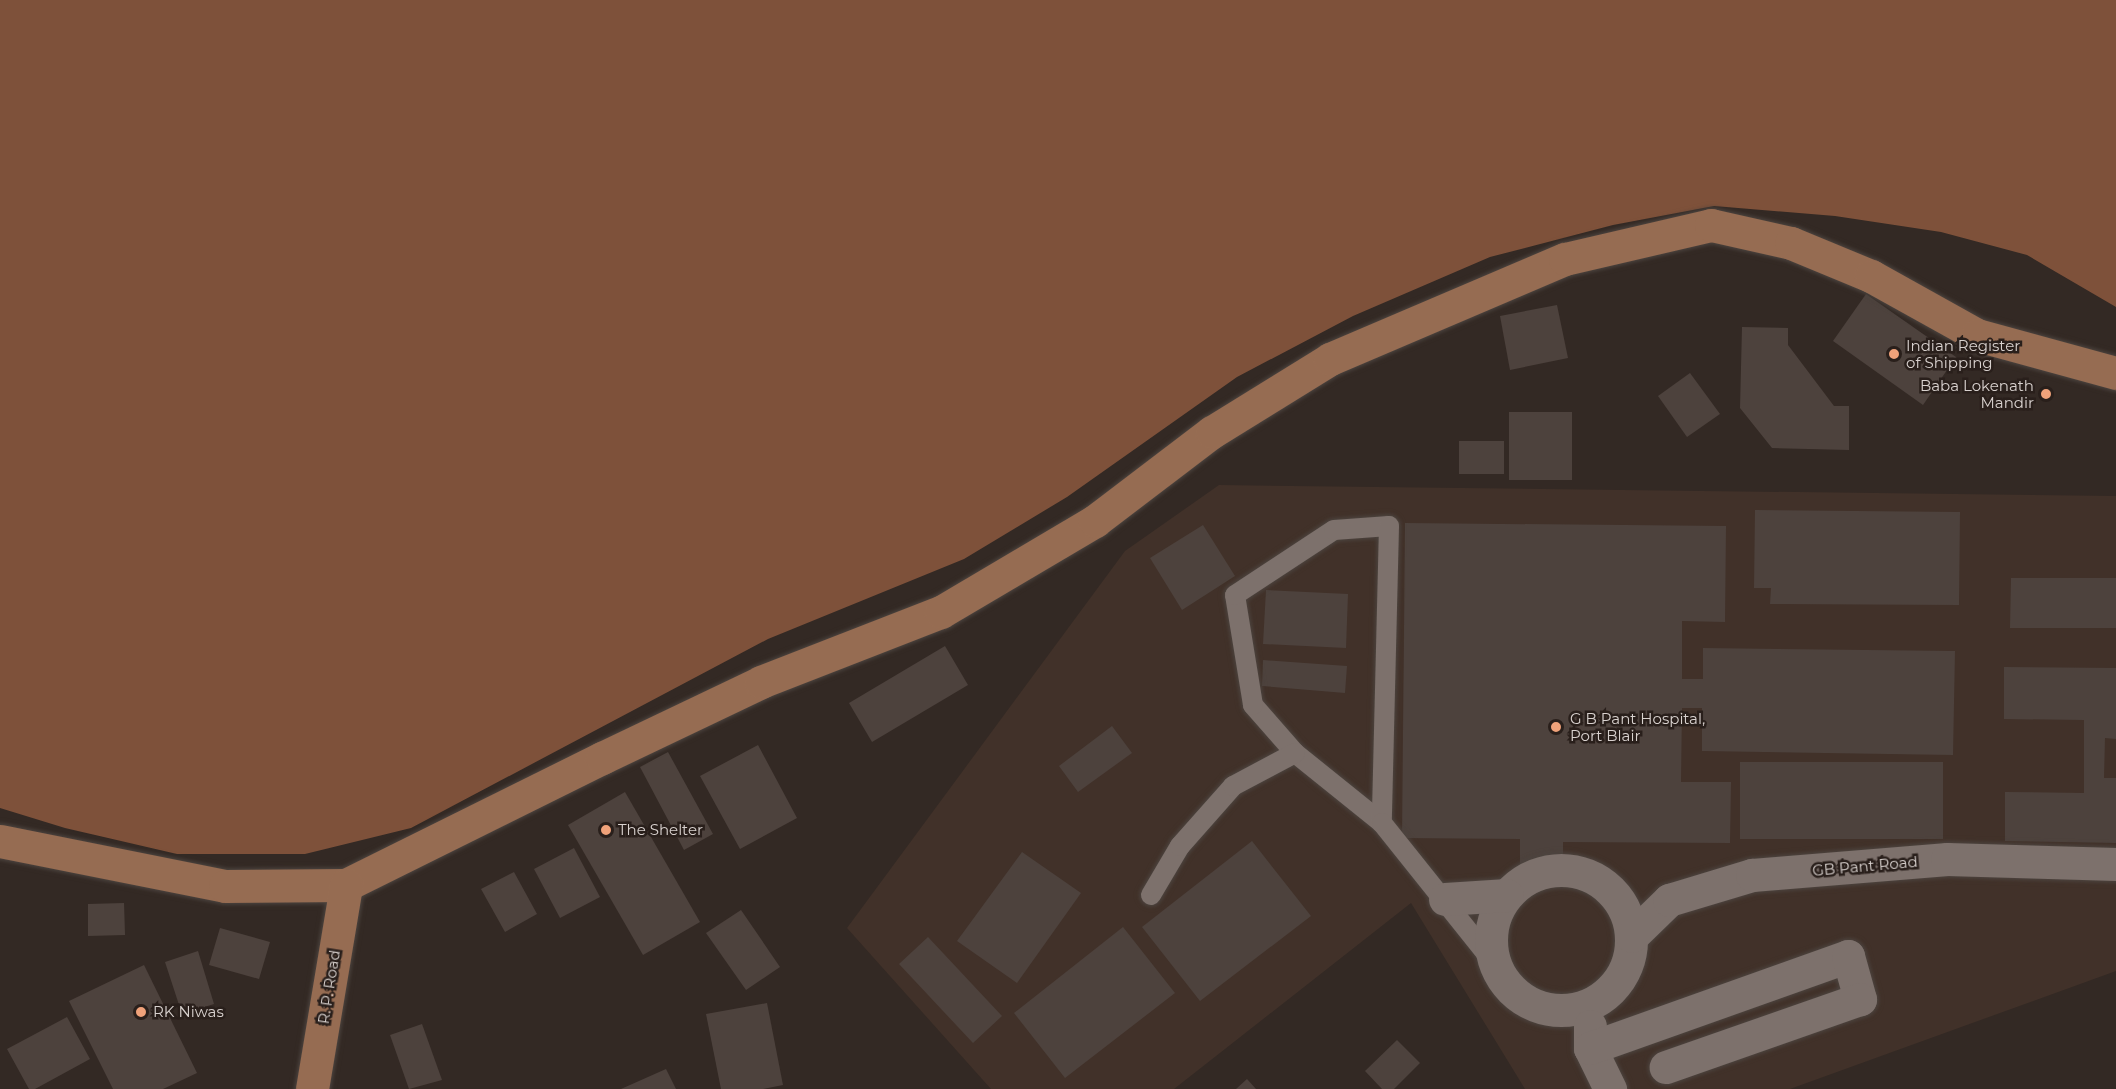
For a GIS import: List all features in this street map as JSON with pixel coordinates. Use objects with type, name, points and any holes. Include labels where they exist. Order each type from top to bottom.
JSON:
[{"type":"street","points":[[0,841],[225,886],[346,885],[761,682],[941,612],[1095,521],[1212,432],[1330,359],[1565,260],[1712,225],[1791,243],[1851,268],[1977,335],[2116,373]]},
{"type":"street","name":"GB Pant Road","points":[[1632,936],[1669,900],[1752,875],[1947,859],[2116,864]]},
{"type":"street","points":[[1548,871],[1572,871],[1594,878],[1614,893],[1626,913],[1632,936],[1630,957],[1622,976],[1608,992],[1591,1004],[1568,1011],[1544,1008],[1522,999],[1504,983],[1493,962],[1490,939],[1493,923],[1507,894],[1525,879],[1548,871]]},
{"type":"street","name":"R. P. Road","points":[[312,1089],[346,885]]},
{"type":"street","points":[[1445,899],[1507,894]]},
{"type":"street","points":[[1590,1048],[1848,956],[1860,999],[1666,1067]]},
{"type":"street","points":[[1591,1004],[1590,1048],[1610,1089]]},
{"type":"lane","points":[[1382,823],[1389,526],[1334,530],[1235,595],[1253,705],[1295,753],[1382,823],[1445,899],[1493,962]]},
{"type":"lane","points":[[1151,895],[1180,846],[1233,786],[1295,753]]},
{"type":"shaded area","points":[[0,0],[2116,0],[2116,307],[2027,255],[1941,232],[1835,216],[1714,206],[1613,225],[1490,257],[1353,316],[1237,377],[1067,497],[964,559],[768,639],[411,828],[305,854],[177,854],[65,828],[0,808]]},
{"type":"shaded area","name":"G B Pant Hospital, Port Blair","points":[[1219,485],[2116,496],[2116,971],[1790,1089],[1525,1089],[1411,903],[1174,1089],[991,1089],[847,928],[1125,551]]},
{"type":"building","points":[[1866,294],[1956,357],[1923,405],[1833,341]]},
{"type":"building","points":[[1557,305],[1568,358],[1510,370],[1500,316]]},
{"type":"building","points":[[1742,327],[1788,328],[1788,345],[1834,406],[1849,406],[1849,450],[1772,448],[1740,408]]},
{"type":"building","points":[[1690,373],[1720,414],[1687,437],[1658,396]]},
{"type":"building","points":[[1509,412],[1572,412],[1572,480],[1509,480]]},
{"type":"building","points":[[1459,441],[1504,441],[1504,474],[1459,474]]},
{"type":"building","points":[[1755,510],[1960,512],[1959,605],[1770,604],[1771,588],[1754,588]]},
{"type":"building","points":[[1405,523],[1726,526],[1725,622],[1682,621],[1682,679],[1703,679],[1703,648],[1955,651],[1953,755],[1702,751],[1702,708],[1682,708],[1681,782],[1731,782],[1730,843],[1563,842],[1563,869],[1520,868],[1520,839],[1402,838]]},
{"type":"building","points":[[1203,525],[1235,576],[1182,610],[1150,558]]},
{"type":"building","points":[[2011,578],[2116,578],[2116,628],[2010,628]]},
{"type":"building","points":[[1266,590],[1348,594],[1346,648],[1263,644]]},
{"type":"building","points":[[945,646],[968,685],[872,742],[849,703]]},
{"type":"building","points":[[1263,660],[1347,666],[1345,693],[1262,686]]},
{"type":"building","points":[[2004,667],[2116,668],[2116,739],[2105,738],[2104,778],[2116,778],[2116,843],[2005,841],[2005,792],[2084,793],[2084,720],[2004,719]]},
{"type":"building","points":[[1112,726],[1132,753],[1078,792],[1059,766]]},
{"type":"building","points":[[758,745],[797,818],[740,849],[700,776]]},
{"type":"building","points":[[668,752],[713,834],[684,850],[640,767]]},
{"type":"building","points":[[1740,762],[1943,762],[1943,839],[1740,839]]},
{"type":"building","points":[[625,792],[700,922],[643,955],[568,825]]},
{"type":"building","points":[[1252,841],[1311,916],[1200,1001],[1142,927]]},
{"type":"building","points":[[574,848],[600,897],[560,918],[534,869]]},
{"type":"building","points":[[1022,852],[1081,893],[1017,983],[957,941]]},
{"type":"building","points":[[514,872],[537,914],[505,932],[481,889]]},
{"type":"building","points":[[124,903],[125,935],[88,936],[88,904]]},
{"type":"building","points":[[741,910],[780,967],[746,990],[706,933]]},
{"type":"building","points":[[1123,927],[1175,993],[1065,1078],[1014,1013]]},
{"type":"building","points":[[220,928],[270,942],[259,979],[209,965]]},
{"type":"building","points":[[928,937],[1002,1016],[973,1043],[899,964]]},
{"type":"building","points":[[198,951],[214,1004],[182,1014],[165,962]]},
{"type":"building","points":[[144,965],[197,1073],[163,1089],[113,1089],[69,1001]]},
{"type":"building","points":[[767,1003],[783,1085],[763,1089],[721,1089],[706,1014]]},
{"type":"building","points":[[67,1017],[90,1059],[35,1089],[29,1089],[7,1049]]},
{"type":"building","points":[[422,1024],[442,1080],[409,1089],[390,1035]]},
{"type":"building","points":[[1397,1040],[1420,1063],[1394,1089],[1382,1089],[1365,1071]]},
{"type":"building","points":[[666,1069],[676,1089],[621,1089]]},
{"type":"building","points":[[1247,1079],[1256,1089],[1236,1089]]},
{"type":"place","name":"Indian Register of Shipping","points":[[1894,354]]},
{"type":"place","name":"Baba Lokenath Mandir","points":[[2046,394]]},
{"type":"place","name":"G B Pant Hospital, Port Blair","points":[[1556,727]]},
{"type":"place","name":"The Shelter","points":[[606,830]]},
{"type":"place","name":"RK Niwas","points":[[141,1012]]}]
